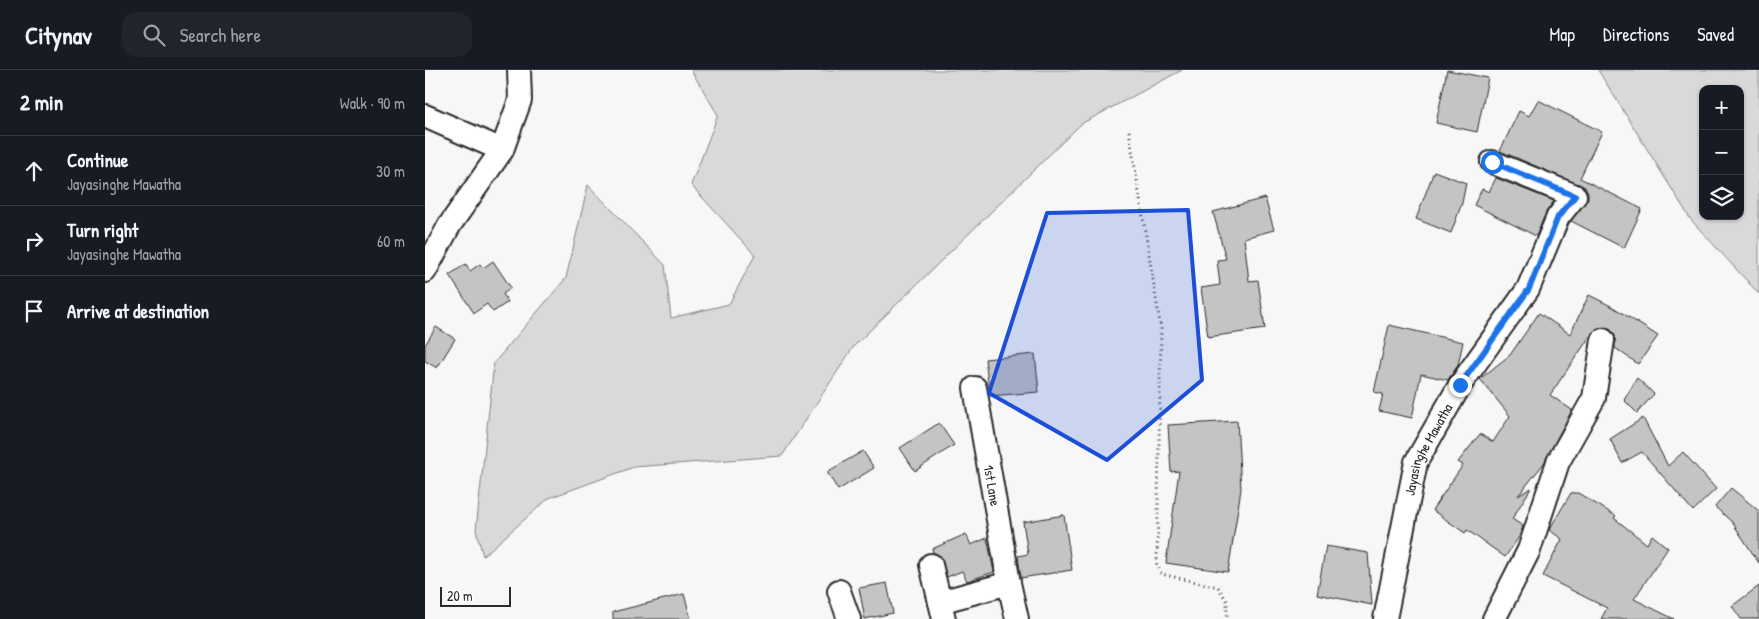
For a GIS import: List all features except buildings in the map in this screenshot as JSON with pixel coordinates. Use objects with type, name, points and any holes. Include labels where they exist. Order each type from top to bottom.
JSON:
[{"type":"street","points":[[425,271],[449,226],[502,150],[520,100],[519,70]]},
{"type":"street","points":[[425,116],[502,150]]},
{"type":"street","name":"Jayasinghe Mawatha","points":[[1385,619],[1416,462],[1460,385],[1529,289],[1558,217],[1575,196],[1492,162]]},
{"type":"street","points":[[1494,619],[1529,550],[1558,462],[1594,398],[1603,340]]},
{"type":"street","name":"1st Lane","points":[[975,388],[1017,619]]},
{"type":"street","points":[[931,565],[942,611],[1009,583]]},
{"type":"street","points":[[839,591],[849,619]]},
{"type":"path","points":[[1129,131],[1161,329],[1157,564],[1161,574],[1218,587],[1227,601],[1227,619]]},
{"type":"highlighted area","points":[[1188,210],[1202,380],[1107,460],[989,393],[1047,213]]},
{"type":"shaded area","points":[[691,70],[1182,70],[1081,124],[854,346],[782,456],[634,467],[549,498],[483,556],[476,530],[494,363],[566,278],[588,185],[665,265],[671,318],[729,304],[755,255],[691,185],[718,115]]},
{"type":"shaded area","points":[[1598,70],[1759,70],[1759,294],[1691,220]]},
{"type":"route","points":[[1460,385],[1529,289],[1558,217],[1575,196],[1492,162]]}]
